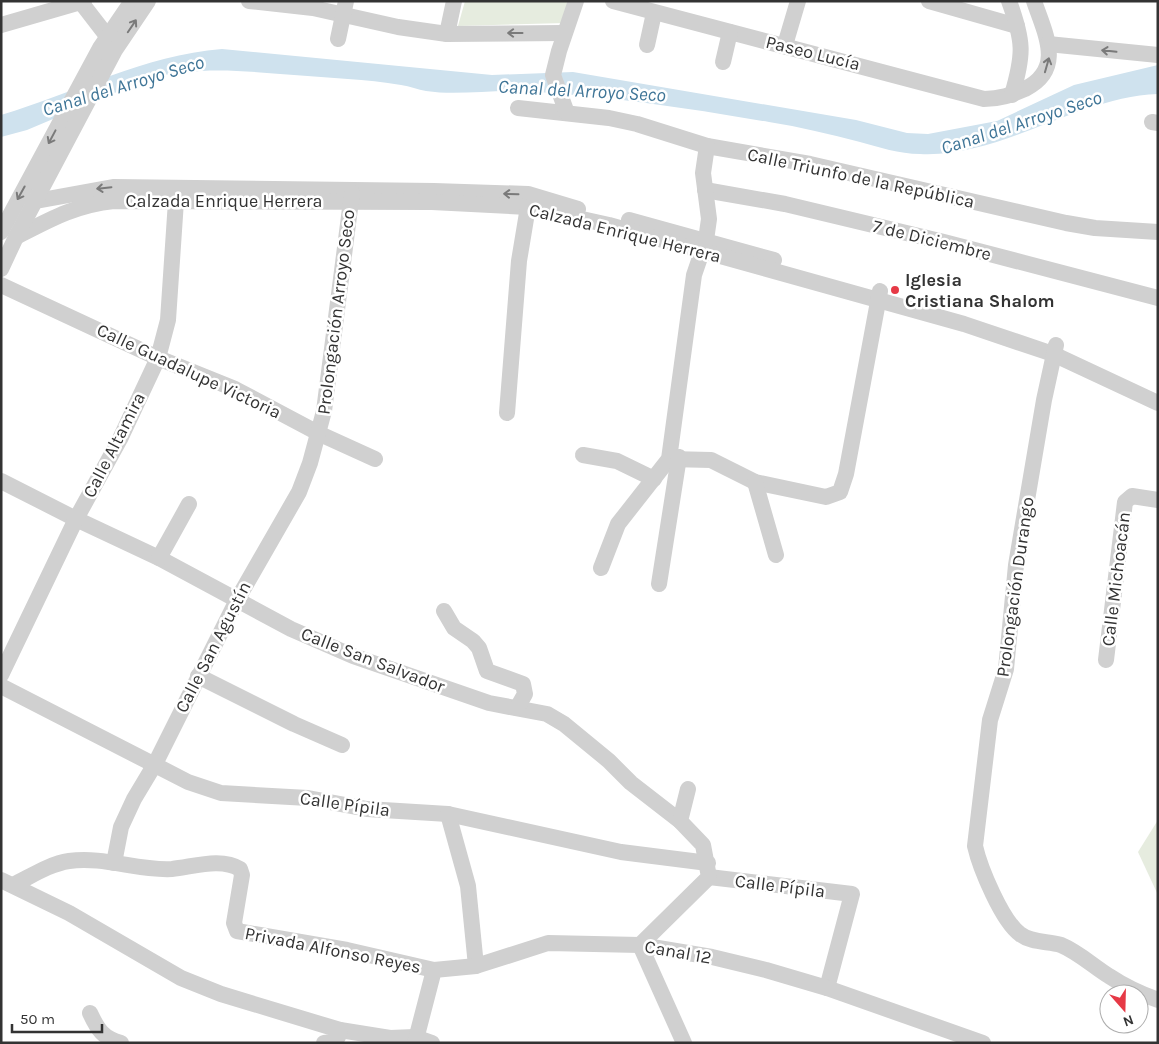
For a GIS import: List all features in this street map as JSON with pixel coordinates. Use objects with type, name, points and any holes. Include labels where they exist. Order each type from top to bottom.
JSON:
[{"type":"street","points":[[1,269],[8,235],[42,156],[132,1]]},
{"type":"street","points":[[8,235],[36,201],[60,156],[107,45],[148,1]]},
{"type":"street","points":[[249,1],[313,8],[344,8],[398,27],[447,34],[564,33]]},
{"type":"street","points":[[447,34],[454,1]]},
{"type":"street","points":[[564,107],[554,75],[564,33],[576,1]]},
{"type":"street","name":"Paseo Lucía","points":[[613,1],[785,45],[968,96],[992,99],[1012,95],[1038,82],[1046,70],[1050,55],[1048,44]]},
{"type":"street","points":[[785,45],[798,1]]},
{"type":"street","points":[[928,1],[1017,26]]},
{"type":"street","points":[[1009,1],[1017,26],[1022,56],[1012,95]]},
{"type":"street","points":[[1034,1],[1048,44],[1158,55]]},
{"type":"street","points":[[1,25],[81,2],[107,45]]},
{"type":"street","points":[[338,39],[344,8]]},
{"type":"street","points":[[647,45],[654,12]]},
{"type":"street","points":[[723,62],[730,32]]},
{"type":"street","name":"Calle Triunfo de la República","points":[[518,108],[564,107],[637,124],[707,146],[810,164],[1066,223],[1095,228],[1158,232]]},
{"type":"street","points":[[660,584],[694,275],[709,219],[703,173],[707,146]]},
{"type":"street","name":"Calzada Enrique Herrera","points":[[36,201],[113,187],[351,196],[528,207],[703,246]]},
{"type":"street","name":"7 de Diciembre","points":[[704,190],[784,204],[944,242],[1158,298]]},
{"type":"street","name":"Calzada Enrique Herrera","points":[[8,235],[90,203],[351,196],[528,194],[879,296],[964,324],[1055,349],[1136,386],[1158,393]]},
{"type":"street","name":"Prolongación Arroyo Seco","points":[[320,434],[351,196]]},
{"type":"street","name":"Calle Altamira","points":[[1,676],[76,519],[120,439],[158,358],[168,320],[176,201]]},
{"type":"street","points":[[507,413],[519,261],[528,207]]},
{"type":"street","name":"Calle Guadalupe Victoria","points":[[1,285],[158,358],[235,389],[320,434],[375,459]]},
{"type":"street","points":[[674,458],[712,460],[755,482],[826,497],[840,492],[846,474],[879,296]]},
{"type":"street","name":"Calzada Enrique Herrera","points":[[1055,349],[1158,403]]},
{"type":"street","name":"Prolongación Durango","points":[[1055,349],[1016,566],[1006,669],[990,720],[975,846],[980,865],[989,886],[1020,935],[1032,940],[1062,946],[1117,981],[1158,1000]]},
{"type":"street","name":"Calle San Agustín","points":[[114,863],[121,827],[144,780],[155,764],[236,600],[299,492],[320,434]]},
{"type":"street","points":[[583,455],[617,461],[654,480]]},
{"type":"street","points":[[601,568],[618,524],[674,458]]},
{"type":"street","name":"Calle San Salvador","points":[[1,481],[159,558],[291,629],[353,656],[482,700],[547,714],[564,724],[609,761],[631,784],[680,821],[703,845],[709,870]]},
{"type":"street","points":[[755,482],[776,555]]},
{"type":"street","name":"Calle Michoacán","points":[[1106,660],[1124,507],[1127,498],[1138,496],[1158,500]]},
{"type":"street","points":[[159,558],[189,504]]},
{"type":"street","points":[[447,617],[460,633],[473,641],[479,648],[487,671],[523,684],[525,694],[517,708]]},
{"type":"street","points":[[198,676],[294,724],[342,745]]},
{"type":"street","name":"Calle Pípila","points":[[1,686],[188,782],[221,793],[308,798],[367,809],[448,814],[709,870],[852,894],[828,988]]},
{"type":"street","points":[[680,821],[688,789]]},
{"type":"street","points":[[448,814],[468,886],[476,966]]},
{"type":"street","points":[[7,883],[69,861],[114,863]]},
{"type":"street","name":"Privada Alfonso Reyes","points":[[114,863],[145,868],[174,869],[226,863],[240,869],[242,875],[234,927],[240,932],[340,949],[434,970]]},
{"type":"street","points":[[684,1043],[640,945],[709,870]]},
{"type":"street","points":[[7,883],[69,913],[181,978],[221,994],[340,1030],[432,1043]]},
{"type":"street","name":"Canal 12","points":[[434,970],[476,966],[548,943],[640,945],[712,957],[828,988],[983,1043]]},
{"type":"street","points":[[415,1040],[434,970]]},
{"type":"street","points":[[90,1014],[99,1031],[107,1039],[121,1043]]},
{"type":"street","points":[[324,1043],[338,1037],[340,1030]]},
{"type":"shaded area","points":[[465,1],[570,1],[565,23],[458,26]]},
{"type":"shaded area","points":[[1158,820],[1158,895],[1138,852]]},
{"type":"water","name":"Canal del Arroyo Seco","points":[[222,49],[492,75],[573,72],[856,120],[907,133],[928,134],[997,121],[1074,85],[1158,65],[1158,94],[1098,105],[1010,138],[980,147],[950,153],[912,154],[781,124],[616,99],[524,91],[438,92],[361,80],[239,71],[205,71],[169,74],[150,78],[27,130],[1,137],[1,115],[137,67],[193,53]]},
{"type":"place","name":"Iglesia Cristiana Shalom","points":[[895,290]]}]
